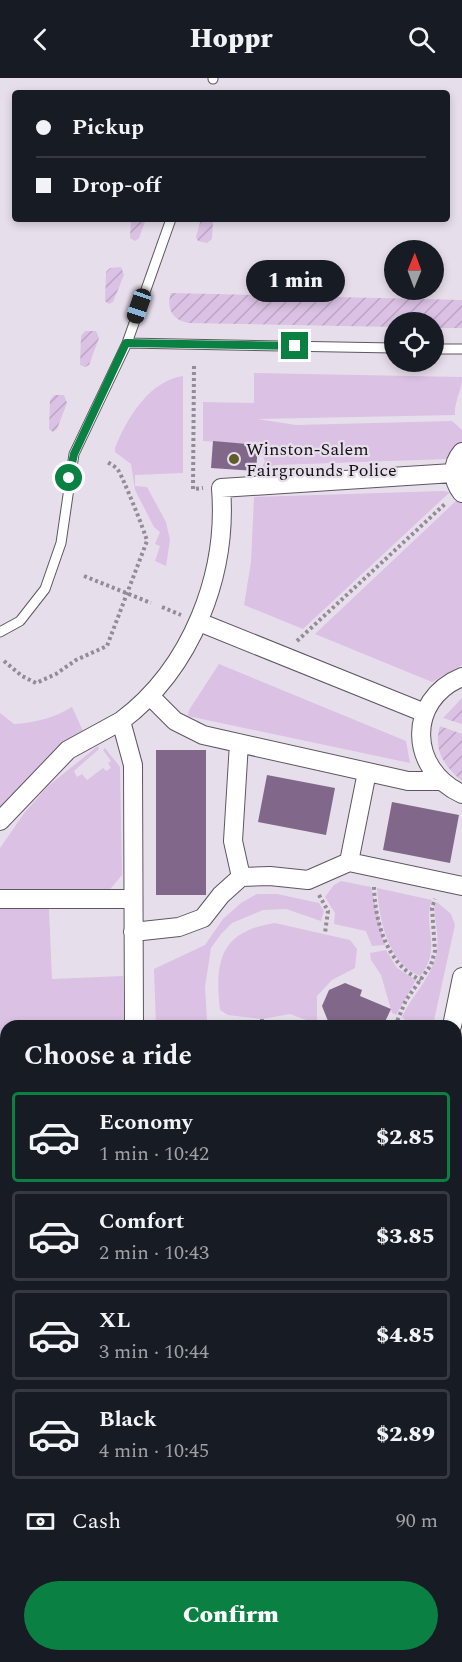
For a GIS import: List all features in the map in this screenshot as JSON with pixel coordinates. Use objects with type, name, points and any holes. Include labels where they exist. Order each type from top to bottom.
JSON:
[{"type":"street","points":[[461,493],[453,473],[462,452]]},
{"type":"street","points":[[0,821],[68,750],[122,721],[141,706],[183,651],[199,622],[217,561],[223,511],[221,488],[453,473]]},
{"type":"street","points":[[199,622],[425,713]]},
{"type":"street","points":[[462,677],[451,682],[435,695],[425,713],[420,734],[423,755],[433,774],[449,788],[462,794]]},
{"type":"street","points":[[150,696],[175,721],[203,735],[408,781],[440,781]]},
{"type":"street","points":[[122,721],[133,765],[134,1020]]},
{"type":"street","points":[[239,743],[233,841],[241,878]]},
{"type":"street","points":[[349,862],[367,772]]},
{"type":"street","points":[[133,932],[179,927],[203,918],[221,894],[241,878],[270,876],[308,880],[349,862],[462,886]]},
{"type":"street","points":[[0,899],[132,899]]},
{"type":"street","points":[[453,1020],[462,977]]},
{"type":"lane","points":[[0,632],[20,621],[45,589],[61,543],[74,454],[126,343],[170,222]]},
{"type":"lane","points":[[126,343],[384,348]]},
{"type":"lane","points":[[444,349],[462,349]]},
{"type":"path","points":[[194,366],[193,489],[221,488]]},
{"type":"path","points":[[4,661],[21,676],[36,683],[56,674],[76,660],[99,652],[107,646],[147,541],[121,476],[117,469],[106,461]]},
{"type":"path","points":[[281,655],[461,493]]},
{"type":"path","points":[[84,576],[151,603]]},
{"type":"path","points":[[376,868],[374,892],[389,948],[401,969],[421,980]]},
{"type":"path","points":[[308,880],[328,911],[325,933]]},
{"type":"path","points":[[398,1020],[406,1000],[431,965],[435,951],[432,908],[441,882]]},
{"type":"shaded area","points":[[131,222],[145,222],[139,238],[135,241],[130,238]]},
{"type":"shaded area","points":[[200,222],[213,222],[212,239],[207,243],[198,241],[196,237]]},
{"type":"shaded area","points":[[121,267],[124,275],[113,302],[109,304],[105,301],[106,272],[110,268]]},
{"type":"shaded area","points":[[171,293],[384,298],[384,300],[462,300],[462,328],[444,328],[444,312],[384,312],[384,327],[188,323],[174,316],[169,304]]},
{"type":"shaded area","points":[[85,331],[96,331],[99,338],[89,365],[85,367],[80,365],[81,336]]},
{"type":"shaded area","points":[[254,373],[462,377],[455,415],[257,419],[296,425],[452,421],[462,430],[462,447],[447,459],[276,465],[261,469],[265,461],[258,445],[203,441],[203,402],[254,403]]},
{"type":"shaded area","points":[[183,376],[183,473],[135,475],[135,486],[147,487],[166,522],[170,540],[166,566],[155,561],[160,546],[155,544],[160,532],[154,527],[135,490],[131,464],[115,452],[115,448],[133,413],[150,393],[171,379]]},
{"type":"shaded area","points":[[54,395],[64,395],[67,403],[57,429],[53,432],[49,429],[50,400]]},
{"type":"shaded area","points":[[450,492],[303,629],[244,605],[251,562],[254,497]]},
{"type":"shaded area","points":[[459,498],[462,500],[462,665],[432,682],[315,634]]},
{"type":"shaded area","points":[[219,664],[406,741],[410,763],[188,716],[189,710]]},
{"type":"shaded area","points":[[462,698],[462,724],[443,718]]},
{"type":"shaded area","points":[[72,707],[83,731],[28,778],[0,811],[0,713],[14,724],[51,717]]},
{"type":"shaded area","points":[[440,726],[462,734],[462,781],[445,763],[439,750]]},
{"type":"shaded area","points":[[98,746],[99,749],[74,771],[77,777],[82,774],[87,780],[103,768],[106,771],[111,768],[108,763],[111,761],[103,750],[105,748],[120,767],[122,875],[106,894],[0,893],[0,848],[25,812],[48,786]]},
{"type":"shaded area","points":[[341,881],[371,887],[385,945],[372,946],[366,931],[334,924],[335,913],[325,897],[334,885]]},
{"type":"shaded area","points":[[377,888],[432,900],[429,919],[430,956],[420,976],[400,962],[387,939],[380,913]]},
{"type":"shaded area","points":[[257,894],[277,894],[319,903],[324,911],[321,921],[286,909],[263,910],[232,923],[211,948],[205,987],[207,1020],[156,1020],[154,969],[205,945],[223,919],[241,903]]},
{"type":"shaded area","points":[[437,902],[451,914],[455,925],[434,1020],[405,1020],[402,1017],[432,968],[435,959],[438,940],[434,908]]},
{"type":"shaded area","points":[[0,908],[49,908],[52,979],[123,976],[124,1020],[0,1020]]},
{"type":"shaded area","points":[[275,923],[350,940],[357,949],[355,968],[332,980],[317,996],[317,1020],[306,1020],[290,1014],[262,1019],[228,1015],[220,1010],[219,976],[225,950],[243,933]]},
{"type":"shaded area","points":[[386,950],[397,968],[416,980],[396,1015],[392,1013],[381,975],[371,960],[370,953]]},
{"type":"building","name":"Winston-Salem Fairgrounds Police","points":[[213,441],[258,445],[256,471],[211,468]]},
{"type":"building","points":[[156,750],[206,750],[206,895],[156,895]]},
{"type":"building","points":[[267,775],[335,788],[326,835],[258,822]]},
{"type":"building","points":[[392,802],[459,815],[450,863],[383,850]]},
{"type":"building","points":[[345,983],[362,990],[360,996],[391,1009],[386,1020],[328,1020],[322,1006],[329,990]]},
{"type":"place","name":"Winston-Salem Fairgrounds Police","points":[[234,459]]},
{"type":"route","points":[[69,478],[74,454],[126,343],[295,346]]}]
